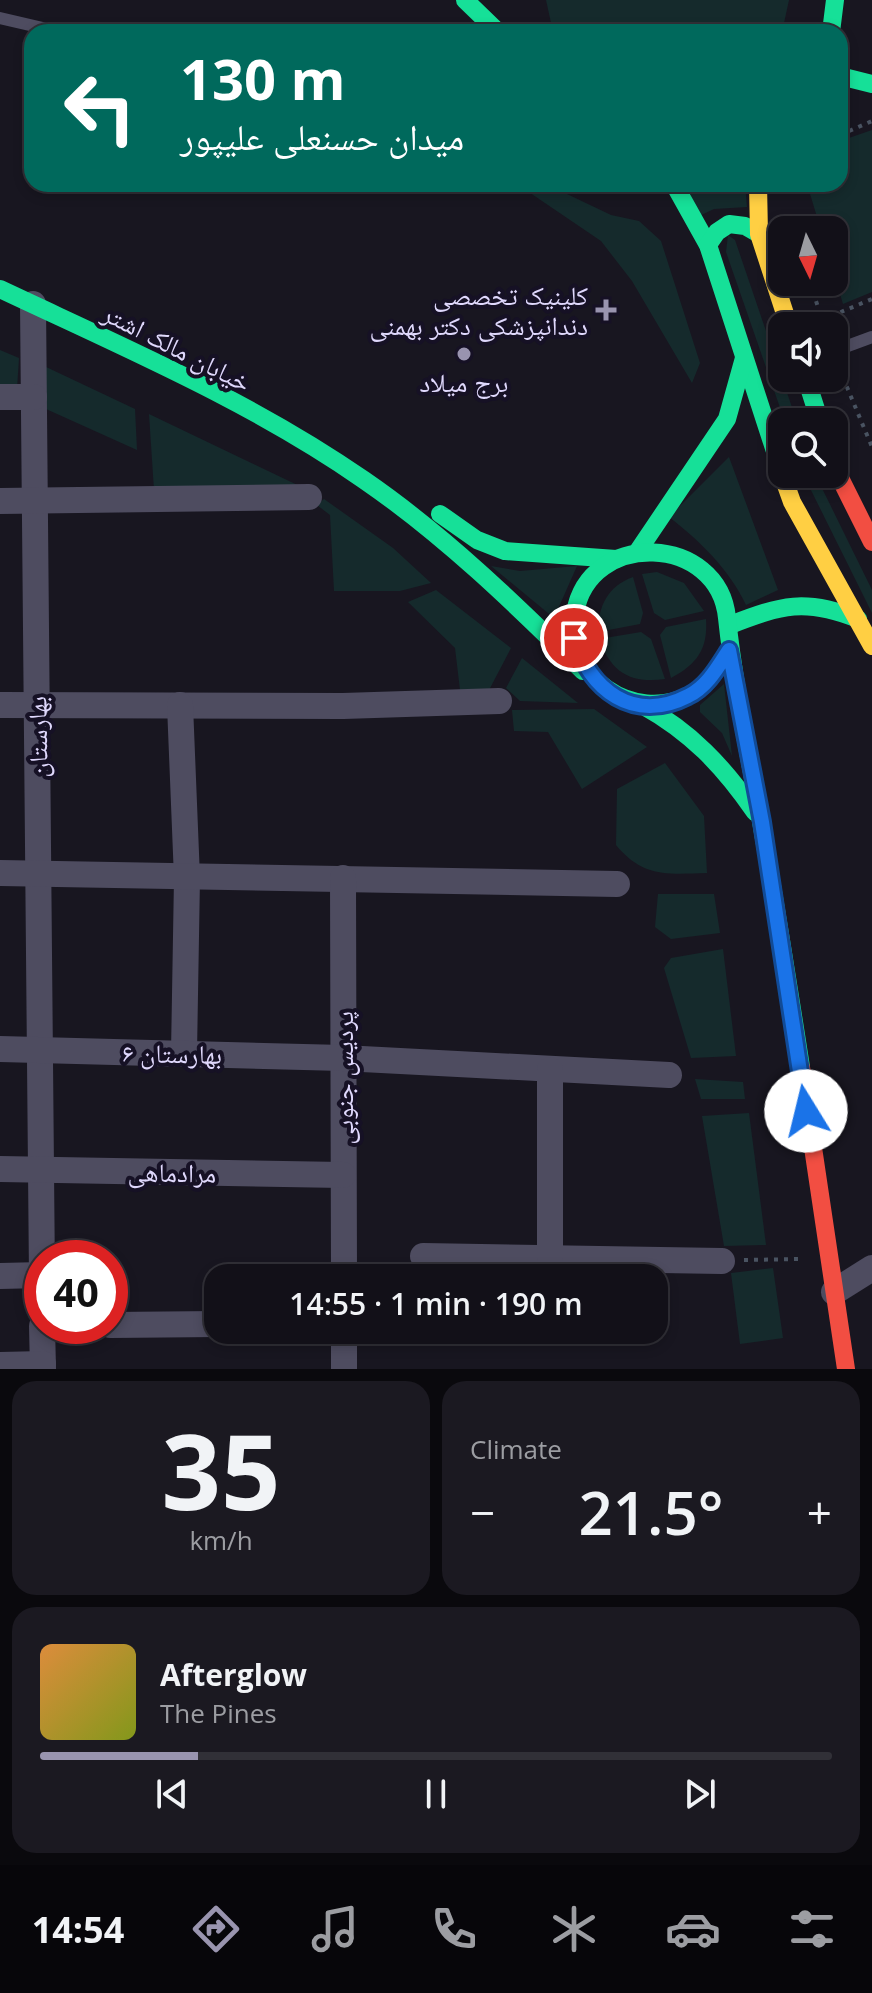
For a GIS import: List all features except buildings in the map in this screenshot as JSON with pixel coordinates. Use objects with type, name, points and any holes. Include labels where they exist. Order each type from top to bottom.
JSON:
[{"type":"main road","points":[[465,0],[491,24]]},
{"type":"main road","points":[[832,24],[835,0]]},
{"type":"main road","points":[[500,11],[500,24]]},
{"type":"main road","points":[[848,78],[872,84]]},
{"type":"main road","points":[[678,192],[708,245],[768,431]]},
{"type":"main road","points":[[758,192],[759,234],[784,312]]},
{"type":"main road","points":[[708,245],[717,232],[729,224],[759,234]]},
{"type":"main road","name":"خیابان مالک اشتر","points":[[0,289],[234,403],[329,457],[379,491],[504,594],[594,681]]},
{"type":"main road","points":[[638,551],[727,419],[744,358]]},
{"type":"main road","name":"خیابان مالک اشتر","points":[[329,457],[372,465],[477,540],[505,551],[616,559]]},
{"type":"main road","points":[[787,488],[872,646]]},
{"type":"main road","points":[[845,488],[872,542]]},
{"type":"main road","points":[[729,650],[709,680],[690,696],[667,704],[642,705],[624,701],[594,681],[577,650],[574,614],[582,592],[596,573],[616,559],[638,551],[674,554],[705,571],[719,590],[730,625],[729,650],[762,822],[846,1369]]},
{"type":"main road","points":[[730,625],[785,604],[803,602],[821,603],[858,619]]},
{"type":"main road","points":[[642,705],[681,726],[719,761],[762,822]]},
{"type":"street","name":"بهارستان","points":[[33,304],[42,1240]]},
{"type":"street","points":[[0,397],[34,397]]},
{"type":"street","points":[[0,501],[309,497]]},
{"type":"street","points":[[0,705],[343,706],[499,701]]},
{"type":"street","points":[[180,705],[187,878],[184,1053]]},
{"type":"street","points":[[0,873],[617,884]]},
{"type":"street","name":"پردیس جنوبی","points":[[343,878],[344,1264]]},
{"type":"street","name":"بهارستان ۶","points":[[0,1049],[343,1058],[669,1075]]},
{"type":"street","points":[[550,1070],[550,1258]]},
{"type":"street","name":"مرادماهی","points":[[0,1169],[343,1175]]},
{"type":"street","points":[[423,1256],[722,1261]]},
{"type":"street","points":[[834,1292],[872,1268]]},
{"type":"street","points":[[0,1276],[24,1276]]},
{"type":"street","points":[[128,1325],[204,1324]]},
{"type":"street","points":[[0,1365],[43,1367],[42,1344]]},
{"type":"street","points":[[344,1344],[344,1369]]},
{"type":"lane","points":[[0,18],[26,24]]},
{"type":"lane","points":[[848,347],[872,337]]},
{"type":"path","points":[[848,132],[872,121]]},
{"type":"path","points":[[845,312],[872,299]]},
{"type":"path","points":[[848,388],[872,447]]},
{"type":"path","points":[[722,1261],[829,1259]]},
{"type":"green space","points":[[546,0],[789,0],[784,24],[551,24]]},
{"type":"green space","points":[[872,130],[872,292],[843,304],[841,296],[848,296],[848,216],[817,216],[809,192],[848,192],[848,138]]},
{"type":"green space","points":[[529,192],[563,192],[611,215],[639,221],[661,241],[700,363],[692,383],[632,281],[601,241]]},
{"type":"green space","points":[[746,192],[747,207],[714,209],[699,216],[690,193]]},
{"type":"green space","points":[[728,235],[735,240],[768,337],[768,373],[726,252]]},
{"type":"green space","points":[[0,350],[19,358],[17,389],[0,389]]},
{"type":"green space","points":[[44,366],[135,409],[137,450],[46,409]]},
{"type":"green space","points":[[775,392],[787,392],[792,408],[780,408]]},
{"type":"green space","points":[[149,414],[312,492],[154,490]]},
{"type":"green space","points":[[729,457],[778,590],[746,605],[713,556],[669,517]]},
{"type":"green space","points":[[810,488],[822,488],[872,590],[872,613]]},
{"type":"green space","points":[[324,499],[393,548],[431,583],[400,591],[334,591],[330,515],[317,505]]},
{"type":"green space","points":[[491,566],[520,571],[577,566],[554,618]]},
{"type":"green space","points":[[657,572],[684,583],[704,611],[665,620],[654,613],[642,574]]},
{"type":"green space","points":[[633,577],[643,613],[640,624],[598,632],[606,598],[617,586]]},
{"type":"green space","points":[[436,590],[511,648],[488,692],[460,690],[455,648],[408,602]]},
{"type":"green space","points":[[706,619],[705,639],[699,654],[688,667],[671,678],[660,635],[666,627]]},
{"type":"green space","points":[[641,632],[651,639],[665,679],[642,680],[623,673],[609,660],[599,639]]},
{"type":"green space","points":[[522,658],[578,703],[520,701],[506,688]]},
{"type":"green space","points":[[724,684],[732,756],[722,733],[700,712],[700,705]]},
{"type":"green space","points":[[594,709],[647,747],[582,789],[548,732],[514,731],[512,710]]},
{"type":"green space","points":[[665,763],[704,816],[707,873],[668,873],[646,869],[616,845],[617,789]]},
{"type":"green space","points":[[658,894],[714,894],[720,933],[671,939],[655,927]]},
{"type":"green space","points":[[723,949],[736,1056],[691,1058],[664,968],[671,958]]},
{"type":"green space","points":[[695,1079],[743,1082],[745,1099],[701,1099]]},
{"type":"green space","points":[[749,1113],[766,1245],[724,1246],[702,1116]]},
{"type":"green space","points":[[773,1268],[783,1338],[740,1344],[731,1273]]},
{"type":"traffic: fast","points":[[465,0],[490,24]]},
{"type":"traffic: fast","points":[[832,24],[835,0]]},
{"type":"traffic: fast","points":[[848,78],[872,84]]},
{"type":"traffic: fast","points":[[678,192],[708,245],[768,430]]},
{"type":"traffic: fast","points":[[708,245],[717,232],[729,224],[745,226],[759,234]]},
{"type":"traffic: fast","points":[[0,289],[232,401],[277,425],[364,480],[450,547],[583,671]]},
{"type":"traffic: fast","points":[[638,551],[727,419],[744,358]]},
{"type":"traffic: fast","points":[[810,392],[816,408]]},
{"type":"traffic: fast","points":[[440,514],[477,540],[505,551],[616,559]]},
{"type":"traffic: fast","points":[[729,650],[708,681],[690,695],[668,702],[646,703],[626,699],[607,689],[592,675],[580,657],[574,636],[575,613],[585,586],[604,567],[627,556],[653,552],[679,557],[702,570],[719,590],[727,618],[801,1067]]},
{"type":"traffic: fast","points":[[730,625],[779,609],[808,606],[858,619]]},
{"type":"traffic: fast","points":[[642,705],[660,715],[705,751],[755,812]]},
{"type":"traffic: slow","points":[[758,192],[759,234],[784,312]]},
{"type":"traffic: slow","points":[[787,488],[872,646]]},
{"type":"traffic: jam","points":[[845,488],[872,542]]},
{"type":"traffic: jam","points":[[801,1067],[846,1369]]},
{"type":"place","name":"کلینیک تخصصی دندانپزشکی دکتر بهمنی","points":[[606,310]]},
{"type":"place","name":"برج میلاد","points":[[464,354]]},
{"type":"route","points":[[574,638],[580,661],[594,681],[624,701],[642,705],[667,704],[690,696],[709,680],[729,650],[762,822],[806,1111]]}]
